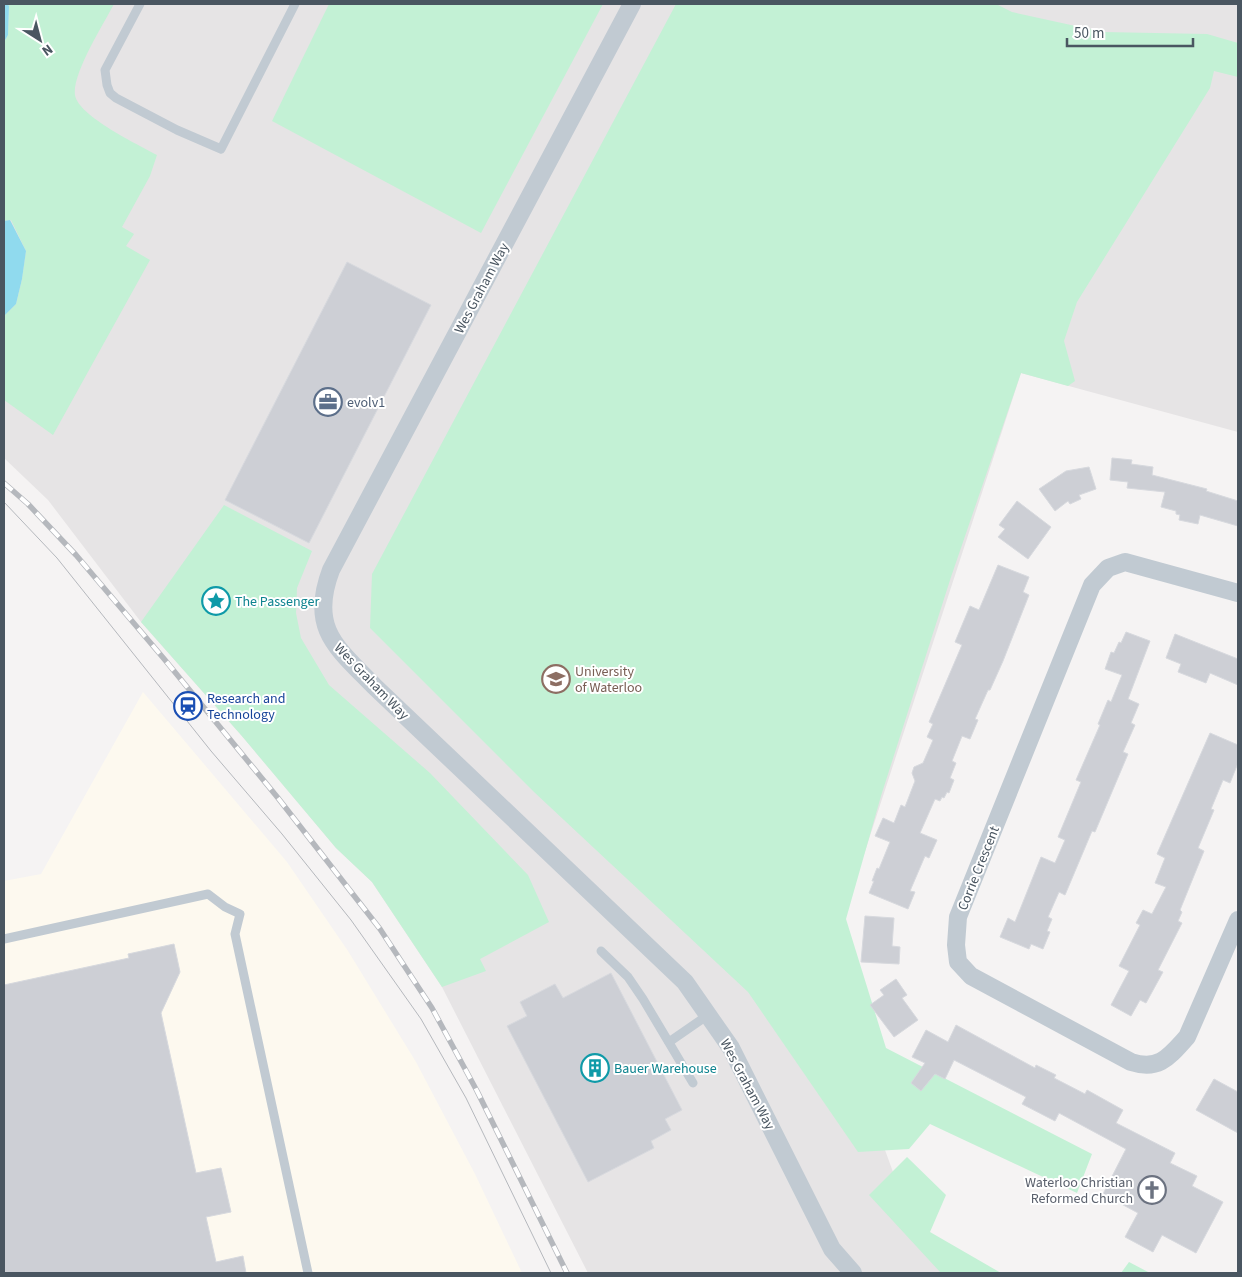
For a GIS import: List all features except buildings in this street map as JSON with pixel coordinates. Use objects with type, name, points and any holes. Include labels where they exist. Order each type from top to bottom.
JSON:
[{"type":"street","name":"Wes Graham Way","points":[[632,4],[331,570],[324,586],[322,608],[325,625],[339,651],[685,982],[731,1048],[832,1249],[853,1273]]},
{"type":"street","name":"Corrie Crescent","points":[[1238,593],[1124,562],[1108,568],[1092,585],[958,917],[956,945],[958,962],[970,976],[1131,1062],[1146,1066],[1161,1062],[1174,1052],[1187,1037],[1238,920]]},
{"type":"lane","points":[[140,4],[105,70],[110,92],[116,98],[178,130],[221,149],[295,4]]},
{"type":"lane","points":[[4,939],[208,894],[225,907],[240,914],[234,934],[308,1273]]},
{"type":"lane","points":[[601,951],[628,977],[643,998],[693,1083]]},
{"type":"lane","points":[[669,1042],[708,1015]]},
{"type":"shaded area","name":"University of Waterloo","points":[[4,4],[1238,4],[1238,432],[1021,373],[823,980],[916,1235],[989,1273],[588,1273],[442,987],[372,882],[336,848],[241,735],[141,622],[48,500],[4,458]]},
{"type":"shaded area","points":[[143,692],[287,862],[348,951],[416,1062],[475,1174],[522,1273],[4,1273],[4,881],[41,874]]},
{"type":"green space","points":[[7,4],[114,4],[83,63],[75,86],[75,95],[79,103],[98,121],[157,155],[150,176],[122,227],[134,234],[126,246],[150,260],[53,435],[4,400],[4,316],[16,304],[26,251],[11,220],[4,221],[4,42],[8,35],[9,7]]},
{"type":"green space","points":[[329,4],[603,4],[481,233],[272,121]]},
{"type":"green space","points":[[676,4],[996,4],[1012,12],[1103,32],[1207,34],[1238,43],[1238,77],[1214,71],[1210,88],[1077,302],[1064,341],[1075,381],[1068,386],[1021,373],[951,577],[881,796],[846,919],[886,1048],[1092,1154],[1077,1193],[930,1124],[909,1149],[858,1152],[748,992],[534,792],[370,628],[372,574]]},
{"type":"green space","points":[[224,505],[312,551],[297,588],[296,613],[301,638],[329,685],[430,773],[528,875],[549,922],[480,959],[486,971],[442,987],[372,882],[336,848],[241,735],[141,622]]},
{"type":"green space","points":[[907,1157],[946,1195],[930,1232],[1001,1273],[941,1273],[869,1195]]},
{"type":"green space","points":[[1129,1262],[1150,1273],[1121,1273]]},
{"type":"water","points":[[4,4],[9,6],[8,35],[4,42]]},
{"type":"water","points":[[10,220],[26,251],[16,304],[4,316],[4,221]]},
{"type":"tram line","points":[[4,502],[57,558],[211,751],[282,834],[351,920],[421,1019],[466,1098],[551,1273]]},
{"type":"tram line","points":[[148,642],[312,841]]},
{"type":"railway","points":[[4,483],[28,504],[76,555],[165,660],[278,798],[380,929],[432,1008],[477,1091],[567,1273]]},
{"type":"place","name":"evolv1","points":[[328,402]]},
{"type":"place","name":"The Passenger","points":[[216,601]]},
{"type":"place","name":"University of Waterloo","points":[[556,679]]},
{"type":"place","name":"Research and Technology","points":[[188,706]]},
{"type":"place","name":"Bauer Warehouse","points":[[595,1068]]},
{"type":"place","name":"Waterloo Christian Reformed Church","points":[[1152,1190]]}]
